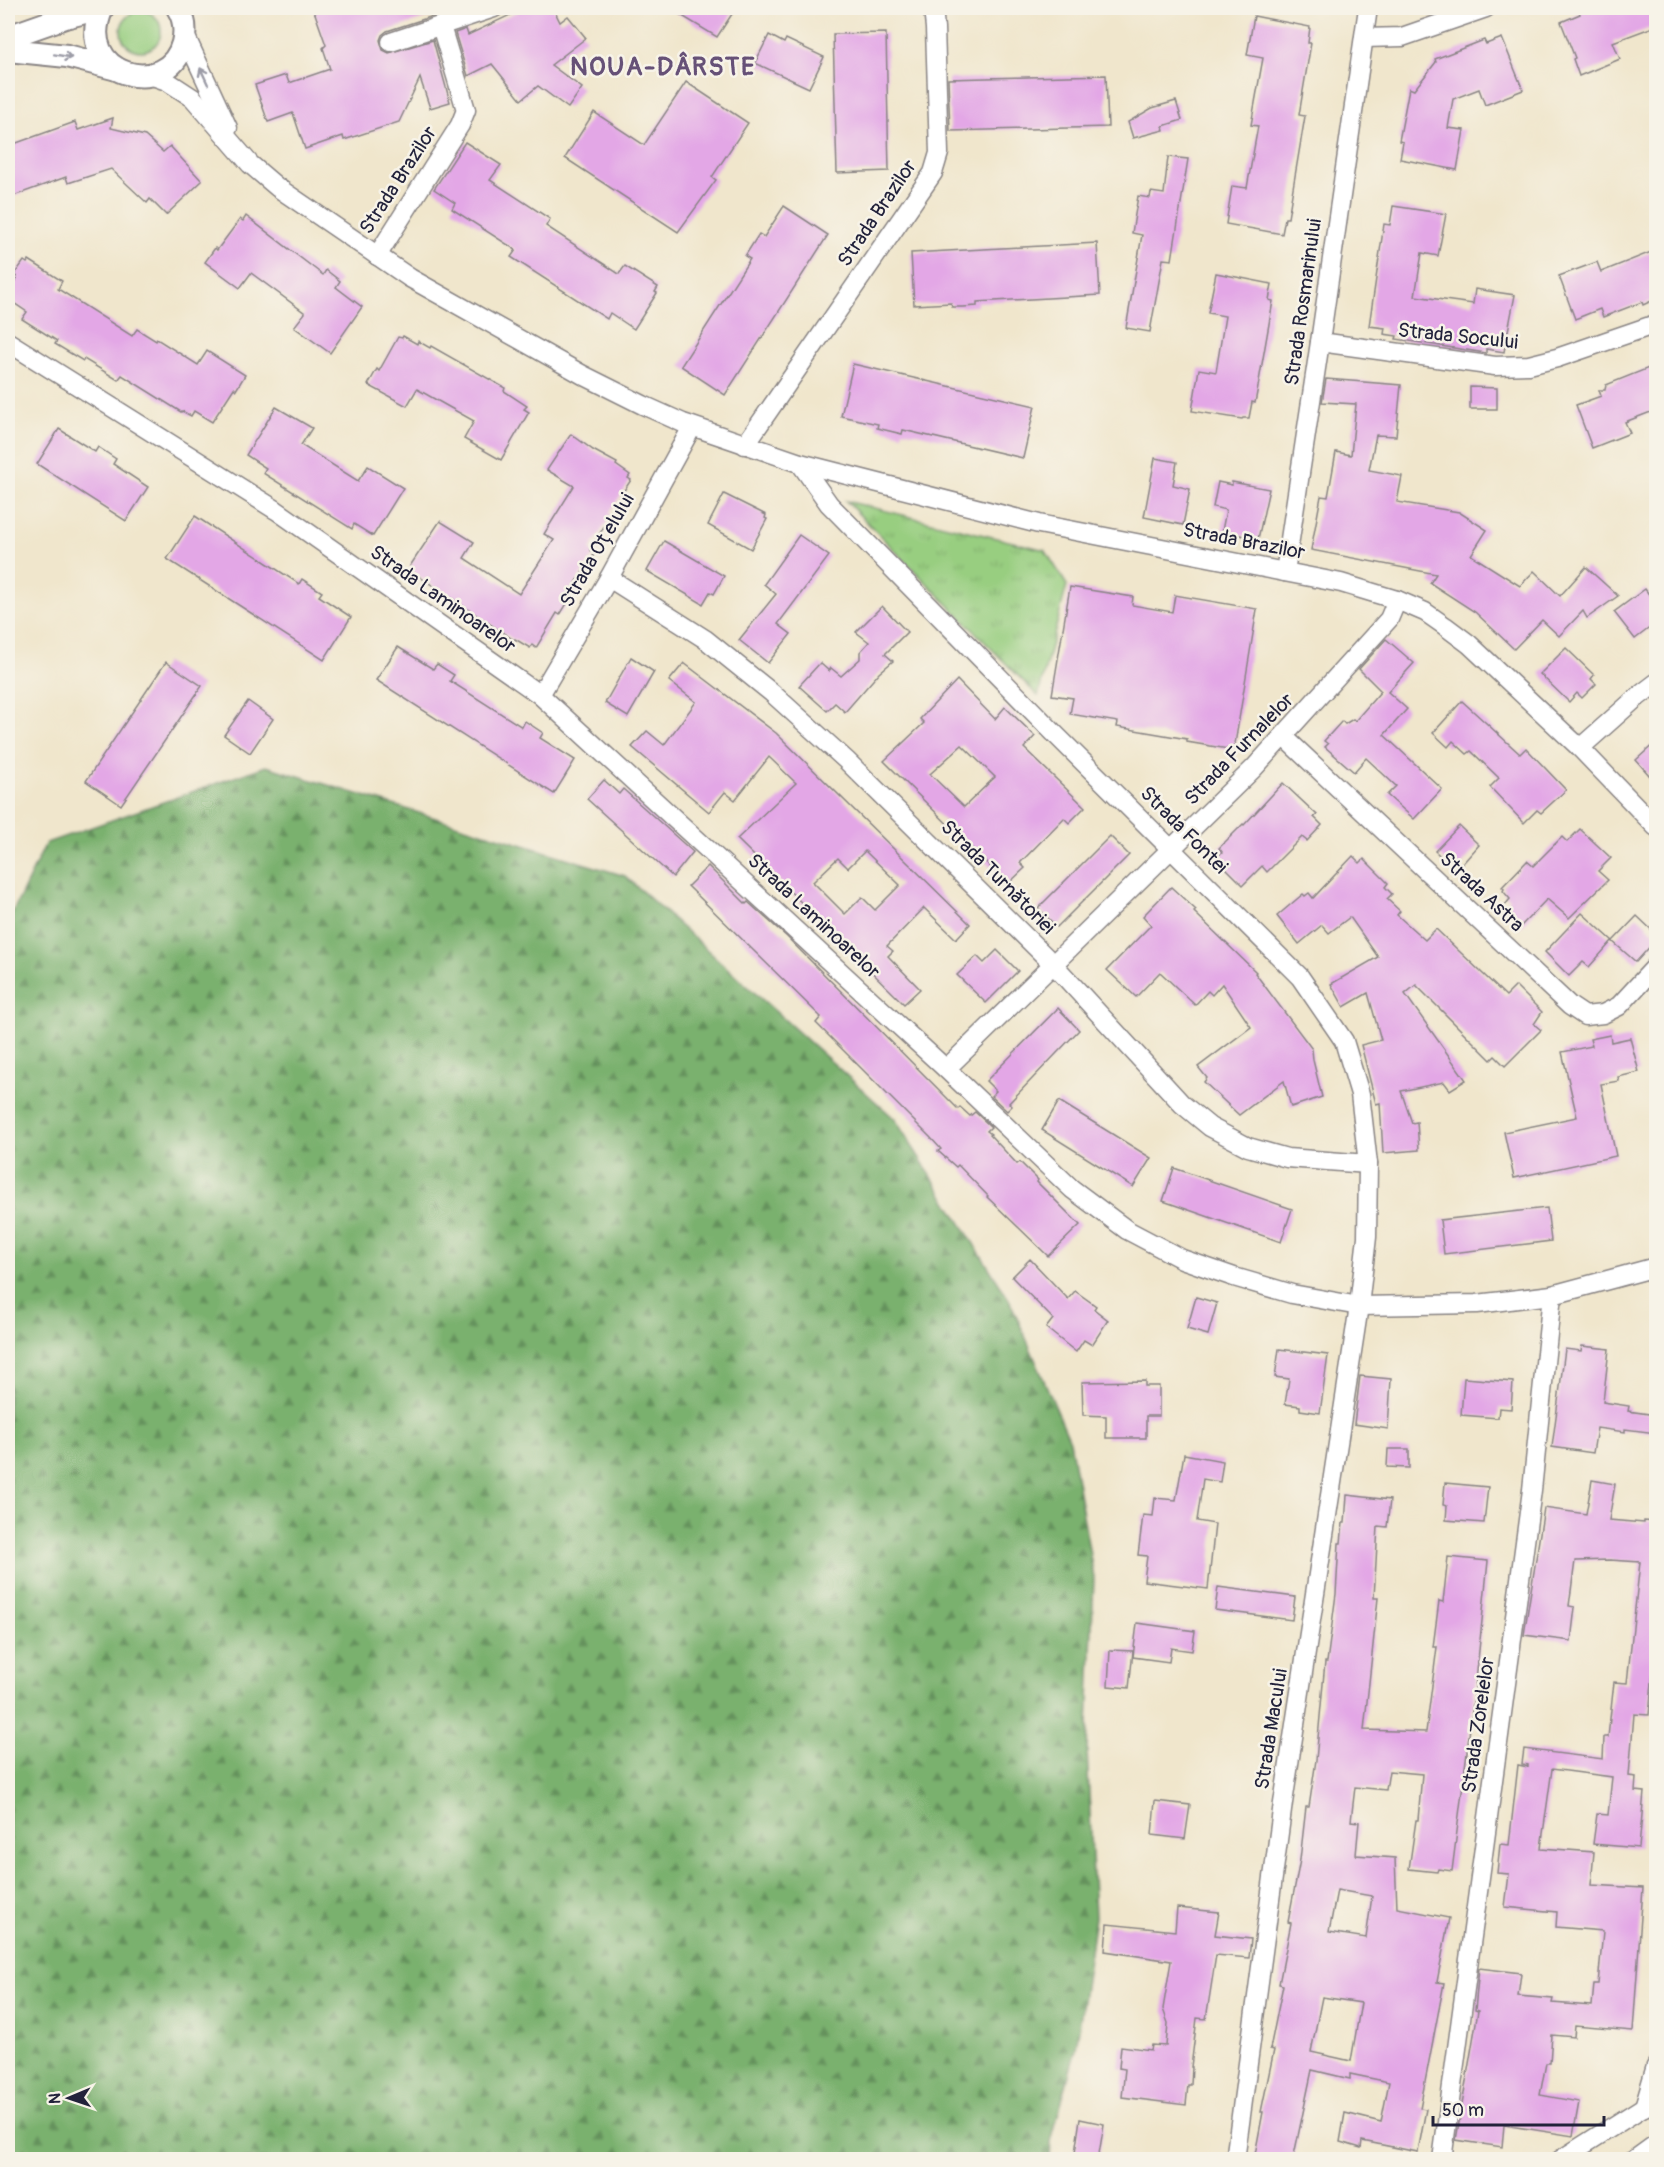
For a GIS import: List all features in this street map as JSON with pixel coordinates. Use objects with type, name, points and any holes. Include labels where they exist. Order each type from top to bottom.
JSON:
[{"type":"street","points":[[8,37],[36,26],[102,8]]},
{"type":"street","points":[[102,8],[97,20],[97,41],[106,60],[117,69]]},
{"type":"street","points":[[390,42],[494,8]]},
{"type":"street","name":"Strada Brazilor","points":[[745,445],[933,172],[939,153],[933,8]]},
{"type":"street","name":"Strada Rosmarinului","points":[[1285,572],[1368,8]]},
{"type":"street","points":[[1364,38],[1402,37],[1486,8]]},
{"type":"street","points":[[8,50],[67,56],[139,76],[150,75],[163,70],[174,61],[181,49],[186,19]]},
{"type":"street","name":"Strada Brazilor","points":[[186,19],[237,148]]},
{"type":"street","name":"Strada Brazilor","points":[[377,256],[460,125],[466,110],[441,26]]},
{"type":"street","name":"Strada Brazilor","points":[[150,75],[167,81],[193,98],[250,164],[277,187],[410,278],[582,375],[692,427],[800,463],[1039,524],[1359,587],[1425,612],[1469,644],[1580,748],[1656,827]]},
{"type":"street","name":"Strada Socului","points":[[1320,342],[1495,366],[1529,365],[1557,358],[1656,324]]},
{"type":"street","name":"Strada Laminoarelor","points":[[8,342],[276,510],[540,695],[946,1069],[1072,1190],[1127,1230],[1182,1259],[1234,1277],[1292,1294],[1359,1305],[1477,1304],[1552,1295],[1656,1267]]},
{"type":"street","name":"Strada Oțelului","points":[[540,695],[609,578],[692,427]]},
{"type":"street","name":"Strada Fontei","points":[[800,463],[830,504],[1300,977],[1344,1041],[1360,1094],[1368,1164],[1366,1237],[1359,1305]]},
{"type":"street","name":"Strada Turnătoriei","points":[[609,578],[705,639],[772,693],[847,761],[939,849],[1054,965],[1182,1104],[1210,1127],[1248,1147],[1287,1158],[1368,1164]]},
{"type":"street","name":"Strada Furnalelor","points":[[946,1069],[1172,850],[1284,737],[1389,619],[1397,600]]},
{"type":"street","points":[[1580,748],[1656,683]]},
{"type":"street","name":"Strada Astra","points":[[1284,737],[1570,1006],[1585,1016],[1603,1014],[1619,1006],[1656,966]]},
{"type":"street","name":"Strada Zorelelor","points":[[1442,2160],[1530,1502],[1552,1295]]},
{"type":"street","name":"Strada Macului","points":[[1235,2160],[1283,1803],[1359,1305]]},
{"type":"street","points":[[1560,2160],[1650,2103],[1656,2066]]},
{"type":"street","points":[[1634,2160],[1656,2144]]},
{"type":"green space","points":[[141,11],[155,17],[161,31],[155,45],[141,51],[127,45],[121,31],[127,17]]},
{"type":"green space","points":[[846,501],[1045,550],[1067,585],[1038,696]]},
{"type":"green space","points":[[266,766],[625,876],[895,1119],[1010,1301],[1070,1441],[1094,1578],[1087,1751],[1095,1917],[1076,2049],[1051,2141],[1050,2159],[8,2159],[8,922],[46,843]]},
{"type":"building","points":[[313,8],[458,8],[387,31],[380,40],[383,50],[389,53],[433,40],[450,102],[430,108],[420,78],[399,122],[344,140],[343,136],[305,149],[293,113],[268,122],[255,85],[286,75],[289,83],[330,69],[323,48],[326,45]]},
{"type":"building","points":[[525,8],[553,8],[560,22],[568,16],[586,38],[551,65],[582,88],[568,108],[538,86],[521,100],[492,64],[468,76],[455,33],[466,29],[468,35]]},
{"type":"building","points":[[669,8],[736,8],[717,37]]},
{"type":"building","points":[[1578,8],[1656,8],[1656,26],[1613,42],[1620,59],[1579,76],[1573,59],[1575,58],[1561,22],[1580,14]]},
{"type":"building","points":[[1254,16],[1310,27],[1308,43],[1311,43],[1299,115],[1305,116],[1288,218],[1285,218],[1282,234],[1226,224],[1232,186],[1247,188],[1258,126],[1251,125],[1263,58],[1247,55]]},
{"type":"building","points":[[886,33],[889,171],[837,173],[833,34]]},
{"type":"building","points":[[769,35],[784,43],[786,39],[824,57],[809,88],[755,63]]},
{"type":"building","points":[[1502,38],[1523,90],[1485,105],[1479,89],[1453,99],[1448,128],[1464,130],[1457,170],[1400,159],[1403,142],[1399,141],[1409,88],[1414,90],[1436,62],[1435,59],[1484,40],[1486,44]]},
{"type":"building","points":[[1106,75],[1108,127],[950,131],[948,79]]},
{"type":"building","points":[[686,82],[748,123],[712,177],[716,180],[678,232],[565,158],[594,112],[644,145]]},
{"type":"building","points":[[1176,101],[1182,120],[1163,126],[1164,130],[1133,138],[1128,122],[1152,108]]},
{"type":"building","points":[[113,118],[111,128],[145,136],[163,152],[170,146],[202,181],[166,215],[150,199],[147,203],[111,169],[68,183],[66,177],[8,198],[8,146],[75,122],[78,130]]},
{"type":"building","points":[[465,142],[501,165],[490,180],[550,219],[546,226],[619,274],[625,266],[658,287],[655,292],[657,293],[634,329],[610,313],[607,319],[511,257],[516,250],[452,209],[455,203],[434,189]]},
{"type":"building","points":[[1168,157],[1188,159],[1172,260],[1163,259],[1150,332],[1126,328],[1142,235],[1132,233],[1138,196],[1150,198],[1151,192],[1164,194]]},
{"type":"building","points":[[784,206],[828,235],[725,395],[681,366],[750,259],[745,256],[759,234],[764,237]]},
{"type":"building","points":[[1393,206],[1446,214],[1438,256],[1422,253],[1415,296],[1473,304],[1475,289],[1515,295],[1504,352],[1486,349],[1486,353],[1396,339],[1397,336],[1384,334],[1385,328],[1369,326],[1384,224],[1390,225]]},
{"type":"building","points":[[246,216],[323,275],[326,270],[340,281],[336,287],[362,307],[330,353],[294,327],[305,313],[251,273],[240,288],[205,262],[240,219],[243,221]]},
{"type":"building","points":[[1097,243],[1100,295],[977,302],[977,306],[963,307],[952,307],[951,303],[914,305],[911,253]]},
{"type":"building","points":[[1656,250],[1656,299],[1603,317],[1600,309],[1575,319],[1559,276],[1597,262],[1601,272]]},
{"type":"building","points":[[29,260],[62,281],[58,289],[132,336],[137,329],[198,365],[207,351],[245,375],[212,422],[194,411],[191,416],[181,412],[122,375],[118,380],[55,344],[57,341],[22,319],[27,312],[8,299],[8,293],[17,277],[14,275],[24,261],[27,263]]},
{"type":"building","points":[[1216,273],[1272,284],[1269,300],[1273,301],[1255,403],[1252,402],[1249,418],[1242,419],[1192,411],[1199,369],[1216,372],[1225,316],[1208,313]]},
{"type":"building","points":[[403,336],[417,344],[418,341],[430,348],[431,346],[505,388],[504,391],[527,406],[524,409],[529,412],[501,460],[464,439],[474,421],[417,389],[407,406],[368,385],[377,369],[379,371],[398,337]]},
{"type":"building","points":[[853,364],[1035,406],[1023,458],[903,430],[902,434],[877,428],[878,424],[841,416]]},
{"type":"building","points":[[1656,365],[1656,410],[1625,422],[1630,433],[1592,448],[1576,405],[1601,396],[1599,390],[1605,390],[1606,385]]},
{"type":"building","points":[[1326,379],[1401,385],[1396,436],[1376,435],[1369,470],[1402,476],[1397,502],[1459,512],[1487,530],[1471,555],[1520,586],[1534,571],[1560,596],[1586,567],[1618,596],[1587,618],[1583,611],[1559,636],[1542,620],[1514,649],[1475,612],[1430,583],[1436,574],[1311,550],[1321,496],[1328,497],[1336,452],[1351,455],[1356,404],[1322,402]]},
{"type":"building","points":[[1470,387],[1497,388],[1497,409],[1470,409]]},
{"type":"building","points":[[276,407],[312,428],[301,445],[358,481],[368,466],[403,488],[373,536],[354,524],[352,529],[263,473],[266,468],[246,455]]},
{"type":"building","points":[[59,429],[95,452],[98,447],[116,459],[113,464],[148,487],[126,521],[37,464]]},
{"type":"building","points":[[571,434],[593,450],[617,463],[616,465],[630,475],[628,478],[631,480],[609,513],[611,515],[590,550],[595,553],[573,588],[575,589],[568,602],[560,615],[557,613],[536,648],[532,645],[530,648],[514,640],[411,571],[413,569],[410,566],[440,521],[474,542],[464,558],[519,594],[554,540],[544,534],[574,486],[547,470]]},
{"type":"building","points":[[1155,458],[1177,462],[1173,485],[1190,489],[1183,525],[1144,517]]},
{"type":"building","points":[[1218,482],[1232,485],[1232,482],[1269,489],[1258,539],[1222,531],[1226,510],[1213,507]]},
{"type":"building","points":[[724,494],[766,515],[767,519],[751,549],[708,525]]},
{"type":"building","points":[[195,516],[299,584],[302,579],[322,592],[319,596],[351,617],[324,660],[167,559]]},
{"type":"building","points":[[799,535],[829,556],[778,624],[791,634],[768,663],[739,640],[776,594],[764,584]]},
{"type":"building","points":[[664,541],[724,576],[714,594],[710,592],[703,604],[647,571]]},
{"type":"building","points":[[1070,587],[1133,597],[1132,605],[1172,612],[1175,595],[1257,609],[1234,750],[1117,727],[1118,722],[1070,714],[1073,698],[1052,695]]},
{"type":"building","points":[[1645,589],[1656,604],[1656,623],[1635,639],[1614,612]]},
{"type":"building","points":[[882,606],[907,632],[885,654],[893,661],[879,673],[845,712],[835,703],[827,711],[799,686],[820,663],[829,671],[831,668],[841,676],[860,659],[860,652],[869,642],[856,632]]},
{"type":"building","points":[[1386,639],[1414,663],[1388,692],[1407,709],[1384,735],[1442,789],[1414,819],[1387,795],[1396,786],[1366,758],[1354,772],[1325,747],[1328,744],[1324,741],[1342,721],[1345,724],[1353,719],[1355,721],[1381,691],[1359,669]]},
{"type":"building","points":[[398,647],[433,669],[437,664],[454,675],[450,681],[522,727],[525,721],[543,733],[540,738],[575,760],[554,794],[376,680]]},
{"type":"building","points":[[1566,648],[1594,675],[1591,679],[1596,684],[1582,698],[1577,693],[1569,702],[1540,674]]},
{"type":"building","points":[[631,657],[654,672],[628,717],[605,703]]},
{"type":"building","points":[[166,662],[202,686],[121,805],[86,781]]},
{"type":"building","points":[[684,663],[776,733],[970,924],[956,939],[924,908],[887,946],[893,951],[888,956],[920,989],[904,1004],[737,839],[796,783],[769,757],[735,800],[725,792],[709,812],[632,747],[647,731],[664,745],[696,702],[669,681]],"holes":[[[865,851],[900,885],[875,910],[862,897],[845,914],[813,882],[838,858],[848,868]]]},
{"type":"building","points":[[957,680],[995,719],[1005,707],[1035,736],[1024,748],[1085,807],[1069,823],[1064,818],[1020,863],[1025,868],[1008,884],[884,761],[924,723],[920,719]],"holes":[[[962,745],[995,777],[964,807],[930,774]]]},
{"type":"building","points":[[248,701],[273,719],[250,753],[224,735]]},
{"type":"building","points":[[1462,701],[1520,754],[1526,748],[1566,790],[1541,813],[1537,810],[1524,823],[1490,787],[1499,778],[1471,751],[1467,754],[1453,741],[1448,747],[1433,733]]},
{"type":"building","points":[[1656,742],[1656,783],[1636,760]]},
{"type":"building","points":[[604,780],[619,794],[623,789],[693,852],[673,877],[587,799]]},
{"type":"building","points":[[1283,783],[1317,815],[1314,817],[1322,825],[1307,841],[1302,837],[1267,872],[1262,866],[1243,885],[1216,858],[1222,852],[1219,848]]},
{"type":"building","points":[[1459,826],[1479,845],[1456,871],[1435,851]]},
{"type":"building","points":[[1580,829],[1611,858],[1598,871],[1608,880],[1569,918],[1547,899],[1519,928],[1501,910],[1510,899],[1502,887],[1527,861],[1533,866],[1562,837],[1567,842]]},
{"type":"building","points":[[1110,836],[1129,855],[1057,927],[1038,908]]},
{"type":"building","points":[[1353,856],[1360,863],[1364,859],[1388,883],[1385,887],[1392,894],[1387,899],[1400,911],[1397,915],[1425,940],[1436,929],[1506,996],[1516,986],[1542,1012],[1534,1024],[1541,1030],[1505,1066],[1495,1056],[1491,1060],[1416,985],[1405,994],[1466,1080],[1450,1090],[1444,1082],[1401,1091],[1412,1123],[1417,1122],[1419,1150],[1383,1153],[1380,1103],[1376,1104],[1361,1045],[1381,1040],[1368,993],[1344,1007],[1331,984],[1378,957],[1350,917],[1329,933],[1322,925],[1299,944],[1277,916],[1303,894],[1305,896],[1309,893],[1313,898]]},
{"type":"building","points":[[708,866],[746,904],[748,902],[787,937],[958,1109],[960,1107],[970,1116],[975,1112],[991,1127],[987,1131],[990,1135],[1017,1164],[1020,1162],[1038,1180],[1037,1182],[1080,1225],[1048,1256],[987,1197],[958,1165],[956,1167],[938,1151],[941,1149],[930,1137],[816,1023],[821,1017],[688,886]]},
{"type":"building","points":[[1171,887],[1256,972],[1312,1049],[1322,1097],[1291,1107],[1284,1081],[1239,1115],[1204,1082],[1207,1078],[1198,1067],[1251,1027],[1222,984],[1212,995],[1208,991],[1195,1005],[1160,972],[1136,997],[1107,970],[1151,925],[1143,916]]},
{"type":"building","points":[[1582,913],[1613,941],[1637,916],[1656,934],[1656,940],[1636,962],[1612,941],[1589,967],[1583,962],[1569,976],[1545,952]]},
{"type":"building","points":[[997,950],[1018,971],[986,1003],[957,975],[977,956],[984,963]]},
{"type":"building","points":[[1058,1008],[1079,1030],[1009,1103],[1012,1106],[1007,1111],[991,1096],[996,1091],[986,1081]]},
{"type":"building","points":[[1610,1035],[1611,1042],[1630,1038],[1639,1072],[1618,1077],[1619,1081],[1601,1084],[1616,1156],[1514,1178],[1504,1132],[1577,1117],[1562,1052],[1592,1046],[1590,1039]]},
{"type":"building","points":[[1059,1101],[1151,1158],[1133,1187],[1042,1130]]},
{"type":"building","points":[[1174,1168],[1292,1209],[1281,1242],[1163,1201]]},
{"type":"building","points":[[1547,1208],[1551,1241],[1444,1254],[1440,1220]]},
{"type":"building","points":[[1030,1259],[1068,1299],[1075,1291],[1096,1306],[1094,1309],[1108,1320],[1092,1345],[1084,1340],[1076,1352],[1046,1328],[1053,1319],[1012,1277]]},
{"type":"building","points":[[1196,1297],[1217,1303],[1208,1335],[1187,1329]]},
{"type":"building","points":[[1582,1346],[1609,1349],[1603,1402],[1629,1406],[1628,1411],[1656,1415],[1656,1433],[1597,1428],[1593,1453],[1552,1447],[1565,1349],[1581,1351]]},
{"type":"building","points":[[1279,1349],[1328,1355],[1320,1413],[1300,1410],[1300,1406],[1285,1404],[1289,1379],[1275,1377]]},
{"type":"building","points":[[1360,1376],[1391,1379],[1388,1429],[1354,1424]]},
{"type":"building","points":[[1464,1378],[1513,1382],[1511,1409],[1499,1408],[1498,1418],[1461,1415]]},
{"type":"building","points":[[1145,1381],[1145,1386],[1159,1386],[1159,1416],[1146,1416],[1146,1438],[1106,1438],[1106,1416],[1083,1415],[1082,1382]]},
{"type":"building","points":[[1388,1449],[1409,1449],[1409,1468],[1387,1467]]},
{"type":"building","points":[[1184,1454],[1223,1461],[1220,1482],[1203,1479],[1197,1521],[1215,1524],[1208,1589],[1144,1581],[1147,1556],[1138,1555],[1143,1515],[1153,1516],[1155,1498],[1176,1500]]},
{"type":"building","points":[[1592,1480],[1615,1484],[1609,1520],[1656,1522],[1656,1639],[1649,1715],[1634,1714],[1629,1776],[1636,1777],[1635,1791],[1644,1792],[1639,1848],[1593,1844],[1597,1814],[1608,1815],[1612,1777],[1552,1769],[1541,1848],[1594,1852],[1591,1885],[1643,1888],[1633,2031],[1575,2026],[1574,2037],[1552,2035],[1550,2063],[1546,2063],[1540,2095],[1579,2102],[1573,2136],[1504,2125],[1502,2147],[1456,2140],[1478,2011],[1475,2010],[1479,1968],[1521,1973],[1518,1996],[1553,1999],[1552,2003],[1592,2006],[1594,1984],[1598,1984],[1603,1931],[1556,1927],[1557,1912],[1505,1907],[1509,1874],[1497,1873],[1500,1844],[1509,1845],[1518,1765],[1528,1767],[1522,1764],[1524,1749],[1603,1759],[1604,1737],[1608,1737],[1614,1682],[1627,1683],[1640,1562],[1575,1561],[1569,1606],[1575,1607],[1571,1641],[1524,1635],[1544,1508],[1586,1514]]},
{"type":"building","points":[[1445,1483],[1488,1487],[1484,1523],[1446,1520],[1447,1506],[1443,1505]]},
{"type":"building","points":[[1347,1495],[1390,1500],[1387,1527],[1378,1526],[1374,1598],[1378,1598],[1364,1730],[1426,1732],[1437,1647],[1433,1647],[1439,1601],[1443,1602],[1448,1557],[1488,1561],[1476,1680],[1452,1871],[1409,1869],[1416,1820],[1418,1820],[1422,1774],[1389,1771],[1386,1790],[1355,1787],[1351,1821],[1359,1822],[1356,1855],[1395,1858],[1397,1908],[1449,1918],[1437,1982],[1444,1983],[1420,2108],[1426,2109],[1418,2152],[1362,2141],[1361,2148],[1340,2142],[1345,2113],[1381,2122],[1389,2082],[1350,2074],[1350,2079],[1312,2070],[1293,2160],[1254,2160],[1274,2050],[1270,2049],[1283,1985],[1279,1984],[1291,1923],[1288,1922],[1300,1860],[1306,1807],[1309,1807],[1316,1760],[1325,1662],[1327,1662],[1336,1594],[1339,1543],[1341,1543],[1343,1523],[1345,1523]],"holes":[[[1337,1890],[1372,1896],[1366,1938],[1329,1932]],[[1322,1997],[1361,2003],[1351,2061],[1311,2052]]]},
{"type":"building","points":[[1218,1587],[1295,1597],[1292,1620],[1215,1610]]},
{"type":"building","points":[[1137,1623],[1195,1631],[1192,1651],[1171,1648],[1169,1662],[1133,1657]]},
{"type":"building","points":[[1110,1650],[1133,1651],[1129,1688],[1108,1686]]},
{"type":"building","points":[[1155,1801],[1190,1805],[1185,1839],[1152,1835]]},
{"type":"building","points":[[1177,1908],[1219,1912],[1215,1935],[1251,1939],[1249,1958],[1216,1955],[1206,2019],[1197,2018],[1191,2085],[1188,2085],[1186,2105],[1122,2097],[1125,2069],[1119,2068],[1121,2046],[1151,2050],[1152,2045],[1166,2046],[1168,2023],[1163,2009],[1171,1961],[1105,1951],[1107,1924],[1175,1931]]},
{"type":"building","points":[[1080,2119],[1104,2124],[1098,2160],[1074,2160]]},
{"type":"district","name":"NOUA-DÂRSTE","points":[[663,67]]}]
